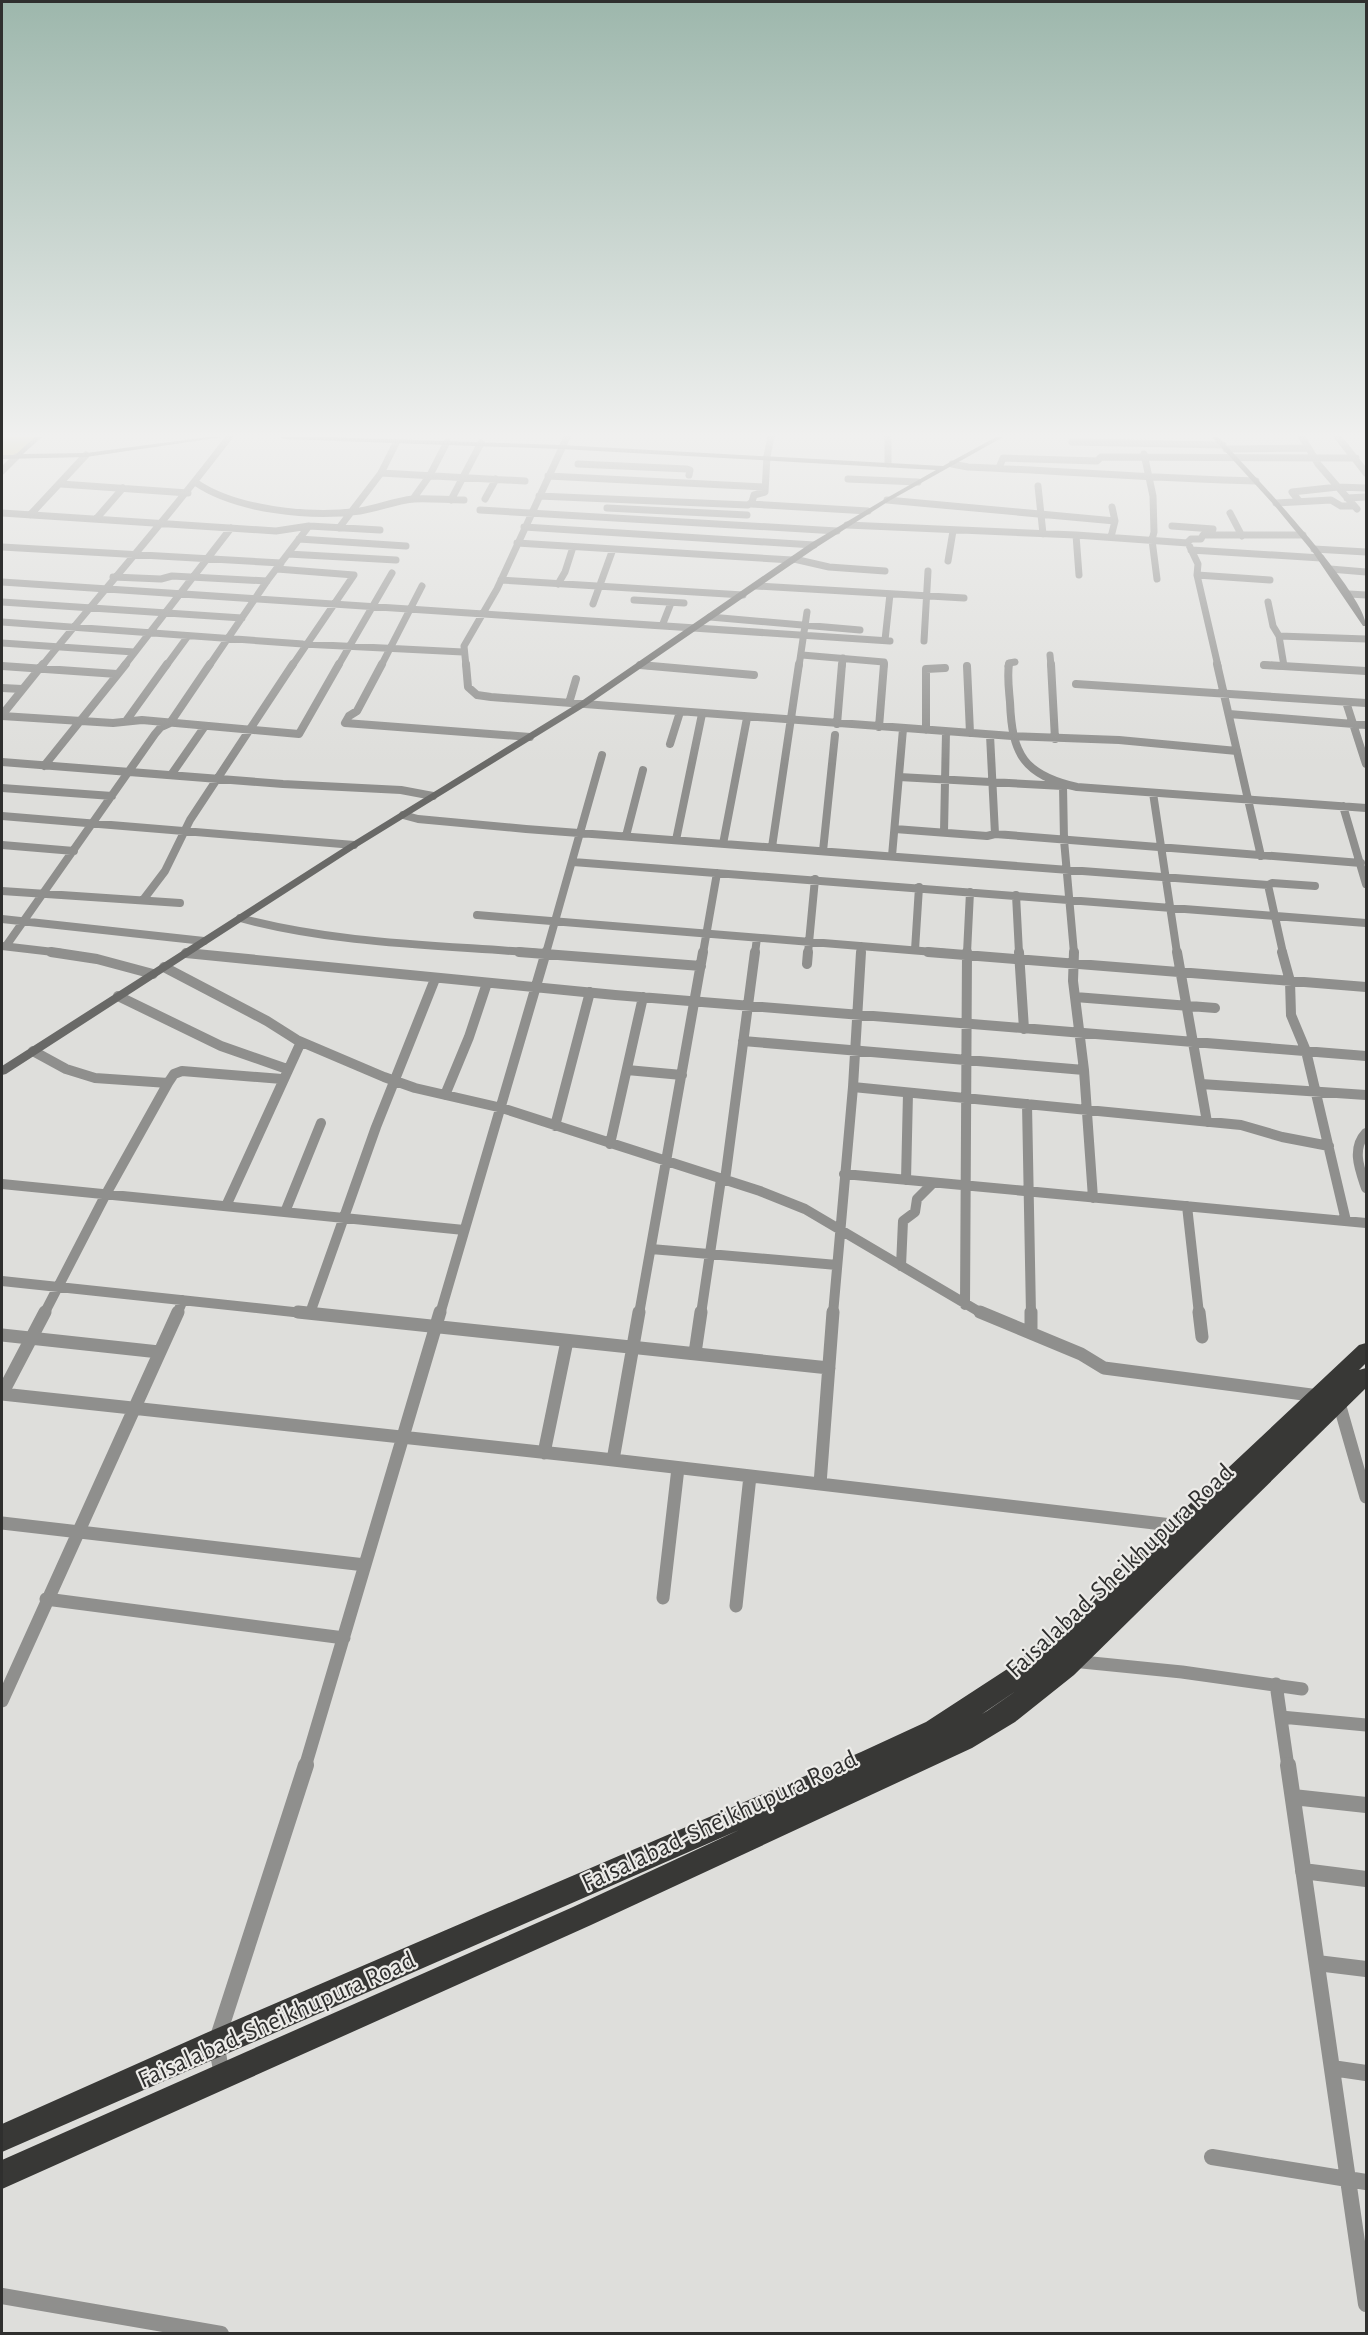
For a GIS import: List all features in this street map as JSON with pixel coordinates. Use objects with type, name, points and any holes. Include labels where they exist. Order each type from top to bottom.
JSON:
[{"type":"highway","name":"Faisalabad-Sheikhupura Road","points":[[2,2175],[582,1917],[963,1739],[1006,1714],[1072,1661],[1329,1399],[1366,1351]]},
{"type":"highway","name":"Faisalabad-Sheikhupura Road","points":[[2,2138],[216,2043],[859,1766],[935,1730],[1023,1672],[1075,1627],[1180,1526],[1329,1399],[1365,1383]]},
{"type":"street","points":[[2,713],[140,546]]},
{"type":"street","points":[[44,766],[166,614],[217,546]]},
{"type":"street","points":[[4,946],[161,727],[170,723],[267,581],[294,546]]},
{"type":"street","points":[[516,546],[491,601],[481,614],[464,646],[468,687],[472,693],[491,698],[747,718],[1056,739],[1119,740],[1238,751]]},
{"type":"street","points":[[559,546],[793,560],[820,566],[885,571]]},
{"type":"street","points":[[684,554],[686,546]]},
{"type":"street","points":[[2,1071],[354,845],[584,704],[813,546]]},
{"type":"street","points":[[948,561],[951,546]]},
{"type":"street","points":[[1077,546],[1080,575]]},
{"type":"street","points":[[1153,546],[1157,579]]},
{"type":"street","points":[[1189,546],[1321,558]]},
{"type":"street","points":[[1189,546],[1198,564],[1197,575],[1261,856]]},
{"type":"street","points":[[1312,546],[1348,594],[1366,624]]},
{"type":"street","points":[[2,547],[207,559],[354,574],[190,820],[165,871],[143,900]]},
{"type":"street","points":[[558,584],[566,572],[573,547]]},
{"type":"street","points":[[593,604],[613,549]]},
{"type":"street","points":[[1314,549],[1366,552]]},
{"type":"street","points":[[288,554],[396,560]]},
{"type":"street","points":[[1330,569],[1366,572]]},
{"type":"street","points":[[924,641],[928,571]]},
{"type":"street","points":[[2,713],[79,721],[170,723],[300,733],[392,573]]},
{"type":"street","points":[[1197,575],[1270,580]]},
{"type":"street","points":[[113,577],[161,579],[168,576],[267,581]]},
{"type":"street","points":[[501,580],[743,595]]},
{"type":"street","points":[[2,582],[333,606],[887,641],[890,594]]},
{"type":"street","points":[[422,586],[392,648],[357,711],[349,716],[345,723],[530,737]]},
{"type":"street","points":[[756,586],[964,598]]},
{"type":"street","points":[[1348,594],[1366,595]]},
{"type":"street","points":[[634,600],[684,603]]},
{"type":"street","points":[[2,602],[242,618]]},
{"type":"street","points":[[1268,602],[1273,626],[1279,636],[1284,666]]},
{"type":"street","points":[[662,626],[670,603]]},
{"type":"street","points":[[772,847],[807,612]]},
{"type":"street","points":[[710,617],[860,630]]},
{"type":"street","points":[[2,622],[227,639],[463,652]]},
{"type":"street","points":[[126,721],[188,636]]},
{"type":"street","points":[[1279,636],[1366,639]]},
{"type":"street","points":[[2,643],[134,652]]},
{"type":"street","points":[[802,655],[884,663],[879,727]]},
{"type":"street","points":[[1050,655],[1056,739]]},
{"type":"street","points":[[837,724],[843,658]]},
{"type":"street","points":[[1015,662],[1008,665],[1012,736],[1017,750],[1028,766],[1040,777],[1063,786]]},
{"type":"street","points":[[640,665],[754,675]]},
{"type":"street","points":[[1264,665],[1366,671]]},
{"type":"street","points":[[2,666],[117,674]]},
{"type":"street","points":[[967,666],[969,733]]},
{"type":"street","points":[[926,730],[926,669],[945,668]]},
{"type":"street","points":[[569,703],[576,679]]},
{"type":"street","points":[[1076,684],[1366,703]]},
{"type":"street","points":[[2,688],[22,689]]},
{"type":"street","points":[[1346,702],[1366,764]]},
{"type":"street","points":[[670,744],[680,712]]},
{"type":"street","points":[[676,840],[702,714]]},
{"type":"street","points":[[1229,714],[1366,725]]},
{"type":"street","points":[[723,843],[747,718]]},
{"type":"street","points":[[171,775],[205,726]]},
{"type":"street","points":[[892,856],[903,729]]},
{"type":"street","points":[[944,832],[946,732]]},
{"type":"street","points":[[823,851],[835,735]]},
{"type":"street","points":[[990,735],[994,834]]},
{"type":"street","points":[[222,2076],[216,2043],[322,1716],[435,1326],[502,1108],[603,755]]},
{"type":"street","points":[[2,762],[217,779],[401,790],[433,796]]},
{"type":"street","points":[[626,836],[643,770]]},
{"type":"street","points":[[899,777],[1063,786],[1366,808]]},
{"type":"street","points":[[1063,786],[1064,840],[1075,963],[1072,970],[1074,998],[1084,1070],[1093,1198]]},
{"type":"street","points":[[2,788],[112,796]]},
{"type":"street","points":[[1153,793],[1180,971],[1207,1122]]},
{"type":"street","points":[[1343,806],[1366,884]]},
{"type":"street","points":[[403,815],[429,820],[676,840],[1167,878],[1315,886]]},
{"type":"street","points":[[2,816],[354,845]]},
{"type":"street","points":[[895,829],[987,836],[994,834],[1361,863]]},
{"type":"street","points":[[2,845],[74,851]]},
{"type":"street","points":[[573,862],[1366,923]]},
{"type":"street","points":[[613,1460],[717,873]]},
{"type":"street","points":[[807,964],[815,879]]},
{"type":"street","points":[[1268,885],[1273,915],[1290,981],[1292,1015],[1306,1051],[1346,1221]]},
{"type":"street","points":[[915,950],[919,887]]},
{"type":"street","points":[[2,891],[180,903]]},
{"type":"street","points":[[965,1305],[969,892]]},
{"type":"street","points":[[1017,895],[1024,1029]]},
{"type":"street","points":[[477,915],[1366,987]]},
{"type":"street","points":[[240,918],[281,929],[375,940],[701,966]]},
{"type":"street","points":[[2,919],[204,941]]},
{"type":"street","points":[[696,1353],[757,938]]},
{"type":"street","points":[[4,946],[106,960],[153,974]]},
{"type":"street","points":[[820,1484],[853,1087],[861,946]]},
{"type":"street","points":[[186,953],[536,988],[1366,1056]]},
{"type":"street","points":[[164,967],[267,1021],[300,1042],[396,1081],[502,1108],[789,1202],[840,1229],[965,1305],[1089,1357],[1109,1370],[1329,1399],[1366,1497]]},
{"type":"street","points":[[310,1313],[376,1127],[435,979]]},
{"type":"street","points":[[446,1095],[470,1037],[488,983]]},
{"type":"street","points":[[555,1126],[591,992]]},
{"type":"street","points":[[118,996],[220,1046],[284,1074]]},
{"type":"street","points":[[610,1144],[643,997]]},
{"type":"street","points":[[1074,998],[1215,1008]]},
{"type":"street","points":[[743,1041],[1084,1070]]},
{"type":"street","points":[[226,1206],[300,1042]]},
{"type":"street","points":[[33,1051],[68,1070],[85,1076],[125,1082],[168,1083]]},
{"type":"street","points":[[627,1070],[682,1075]]},
{"type":"street","points":[[284,1074],[182,1071],[174,1074],[106,1194],[2,1394],[613,1460],[1180,1526]]},
{"type":"street","points":[[1201,1083],[1366,1095]]},
{"type":"street","points":[[853,1087],[1250,1126],[1282,1137],[1329,1146]]},
{"type":"street","points":[[906,1180],[908,1092]]},
{"type":"street","points":[[1027,1104],[1031,1332]]},
{"type":"street","points":[[285,1212],[321,1123]]},
{"type":"street","points":[[1366,1132],[1360,1139],[1358,1152],[1366,1188]]},
{"type":"street","points":[[844,1174],[1366,1223]]},
{"type":"street","points":[[901,1266],[903,1221],[915,1212],[917,1199],[933,1183]]},
{"type":"street","points":[[2,1184],[464,1230]]},
{"type":"street","points":[[1187,1206],[1202,1337]]},
{"type":"street","points":[[651,1249],[837,1265]]},
{"type":"street","points":[[2,1281],[829,1368]]},
{"type":"street","points":[[2,1701],[76,1532],[183,1300]]},
{"type":"street","points":[[2,1335],[159,1352]]},
{"type":"street","points":[[544,1453],[567,1341]]},
{"type":"street","points":[[663,1598],[678,1468]]},
{"type":"street","points":[[736,1606],[750,1476]]},
{"type":"street","points":[[2,1523],[365,1565]]},
{"type":"street","points":[[46,1599],[344,1638]]},
{"type":"street","points":[[1072,1661],[1276,1684],[1302,1689]]},
{"type":"street","points":[[1276,1684],[1366,2304]]},
{"type":"street","points":[[1281,1717],[1366,1725]]},
{"type":"street","points":[[1293,1797],[1366,1805]]},
{"type":"street","points":[[1303,1871],[1366,1880]]},
{"type":"street","points":[[1317,1963],[1366,1969]]},
{"type":"street","points":[[1332,2068],[1366,2073]]},
{"type":"street","points":[[1212,2157],[1366,2182]]},
{"type":"street","points":[[2,2296],[221,2334]]}]
